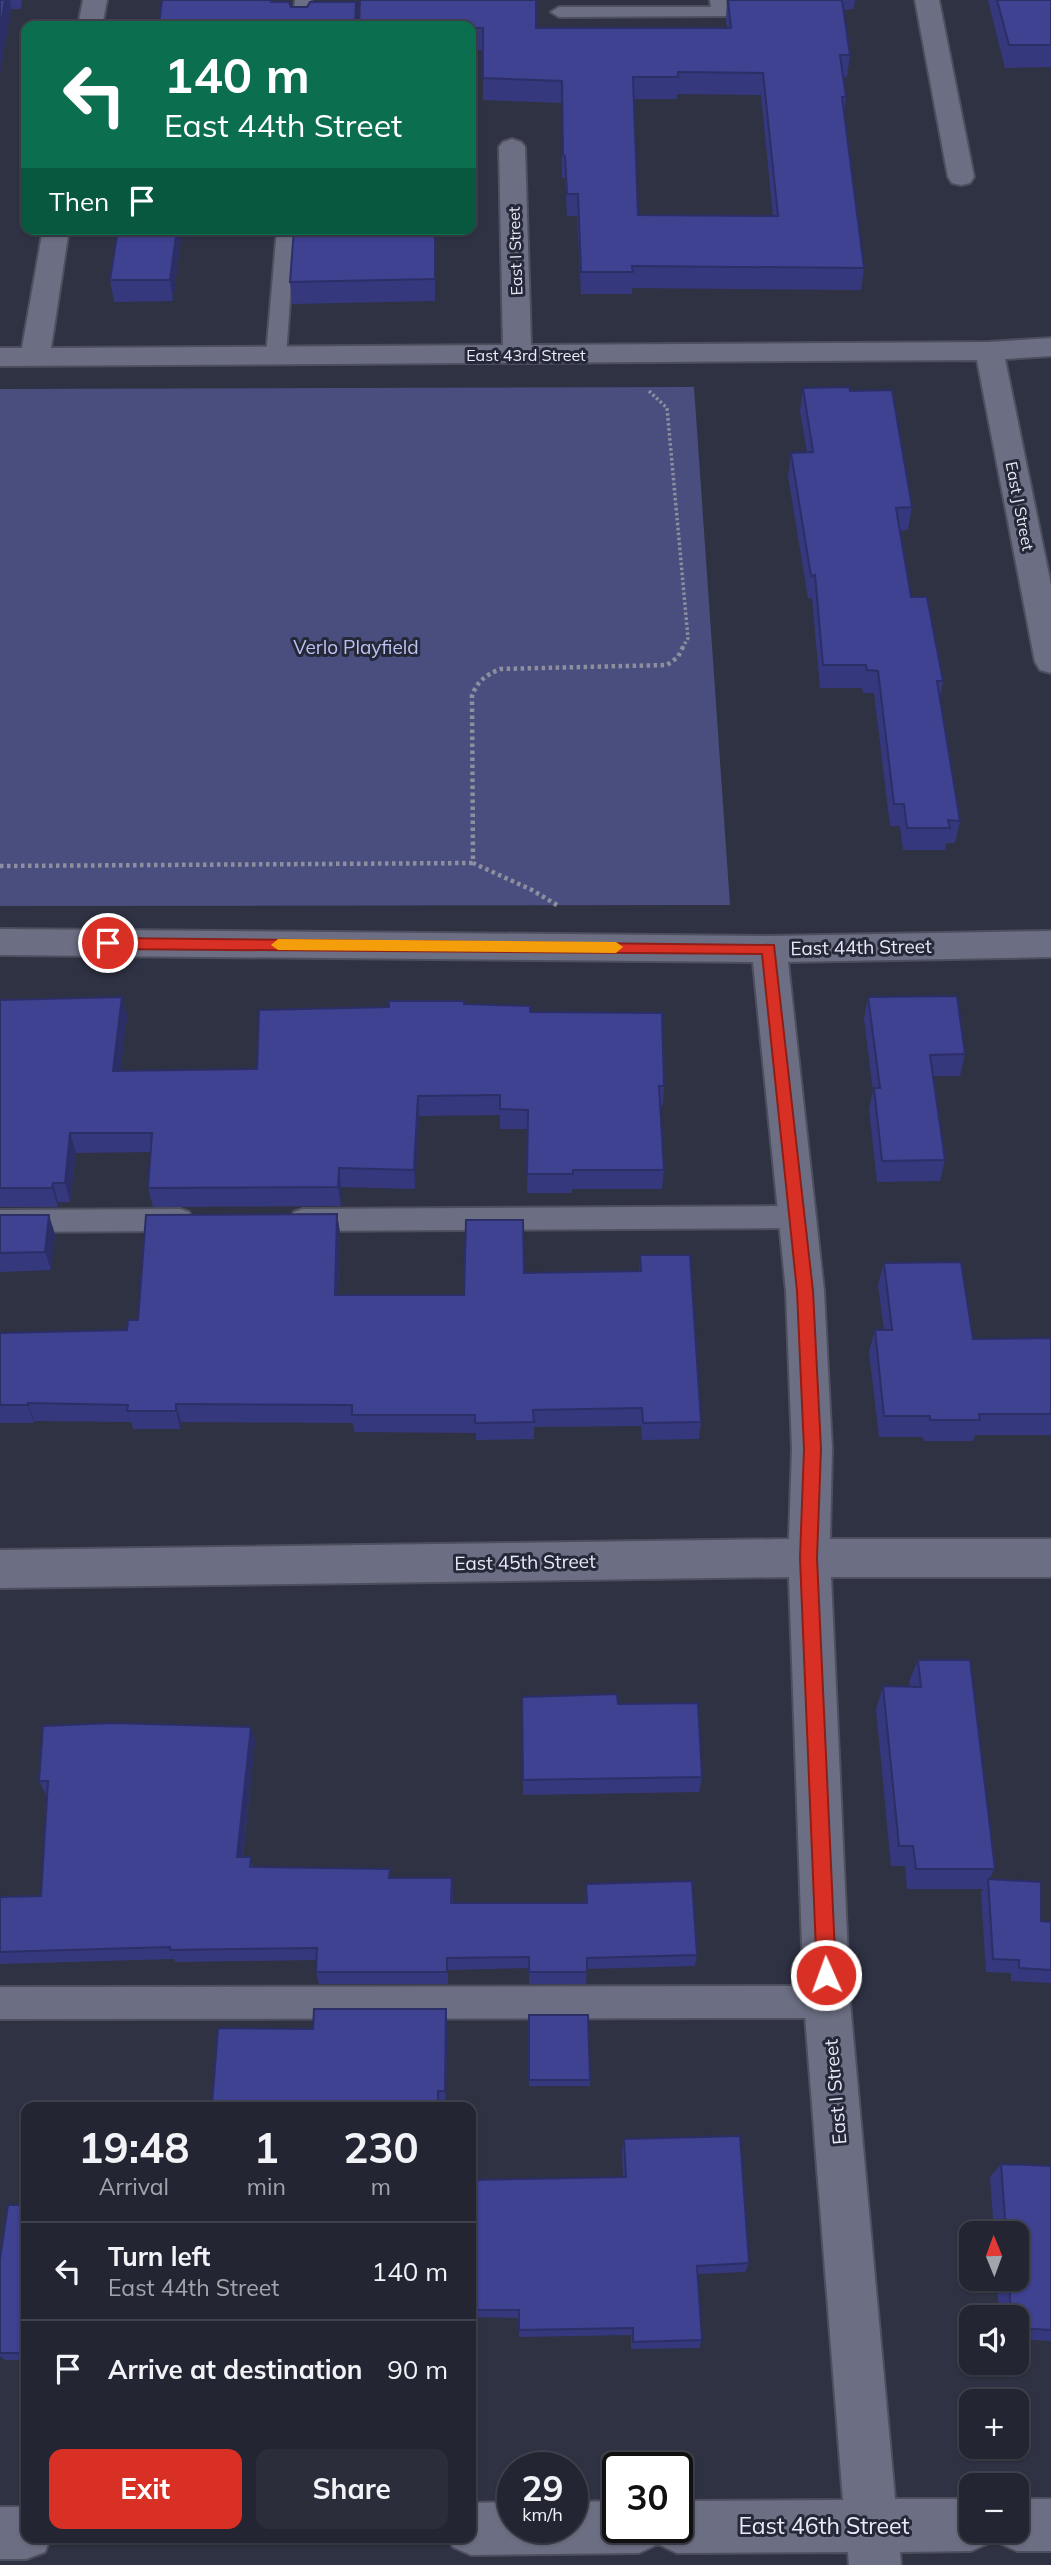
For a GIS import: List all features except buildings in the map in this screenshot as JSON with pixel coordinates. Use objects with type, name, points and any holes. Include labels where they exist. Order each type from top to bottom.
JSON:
[{"type":"street","points":[[91,21],[94,0]]},
{"type":"street","points":[[927,0],[961,177]]},
{"type":"street","name":"East I Street","points":[[512,147],[517,355]]},
{"type":"street","points":[[35,357],[55,235]]},
{"type":"street","name":"East 43rd Street","points":[[0,357],[989,351],[1051,347]]},
{"type":"street","name":"East J Street","points":[[989,351],[1051,662]]},
{"type":"street","name":"East 44th Street","points":[[0,942],[769,949],[1051,944]]},
{"type":"street","name":"East I Street","points":[[769,949],[805,1291],[812,1449],[809,1558],[827,2002],[873,2545]]},
{"type":"street","name":"East 45th Street","points":[[0,1569],[809,1558],[1051,1558]]},
{"type":"street","points":[[1029,2525],[1051,2525]]},
{"type":"street","points":[[476,2529],[602,2527]]},
{"type":"street","name":"East 46th Street","points":[[693,2528],[873,2545],[959,2527]]},
{"type":"street","points":[[0,2533],[21,2533]]},
{"type":"lane","points":[[301,21],[303,0]]},
{"type":"lane","points":[[559,12],[720,12],[718,0]]},
{"type":"lane","points":[[276,356],[286,235]]},
{"type":"lane","points":[[280,1220],[797,1217]]},
{"type":"lane","points":[[0,1221],[210,1220]]},
{"type":"lane","points":[[0,2003],[827,2002]]},
{"type":"path","points":[[473,863],[472,696],[475,685],[483,676],[500,669],[667,665],[678,657],[688,638],[667,408],[610,354]]},
{"type":"path","points":[[0,866],[473,863],[533,890],[563,910]]},
{"type":"green space","name":"Verlo Playfield","points":[[694,387],[730,905],[0,906],[0,389]]},
{"type":"slow traffic","points":[[278,945],[616,947]]},
{"type":"route","points":[[108,943],[769,949],[805,1291],[812,1449],[809,1558],[826,1975]]}]
